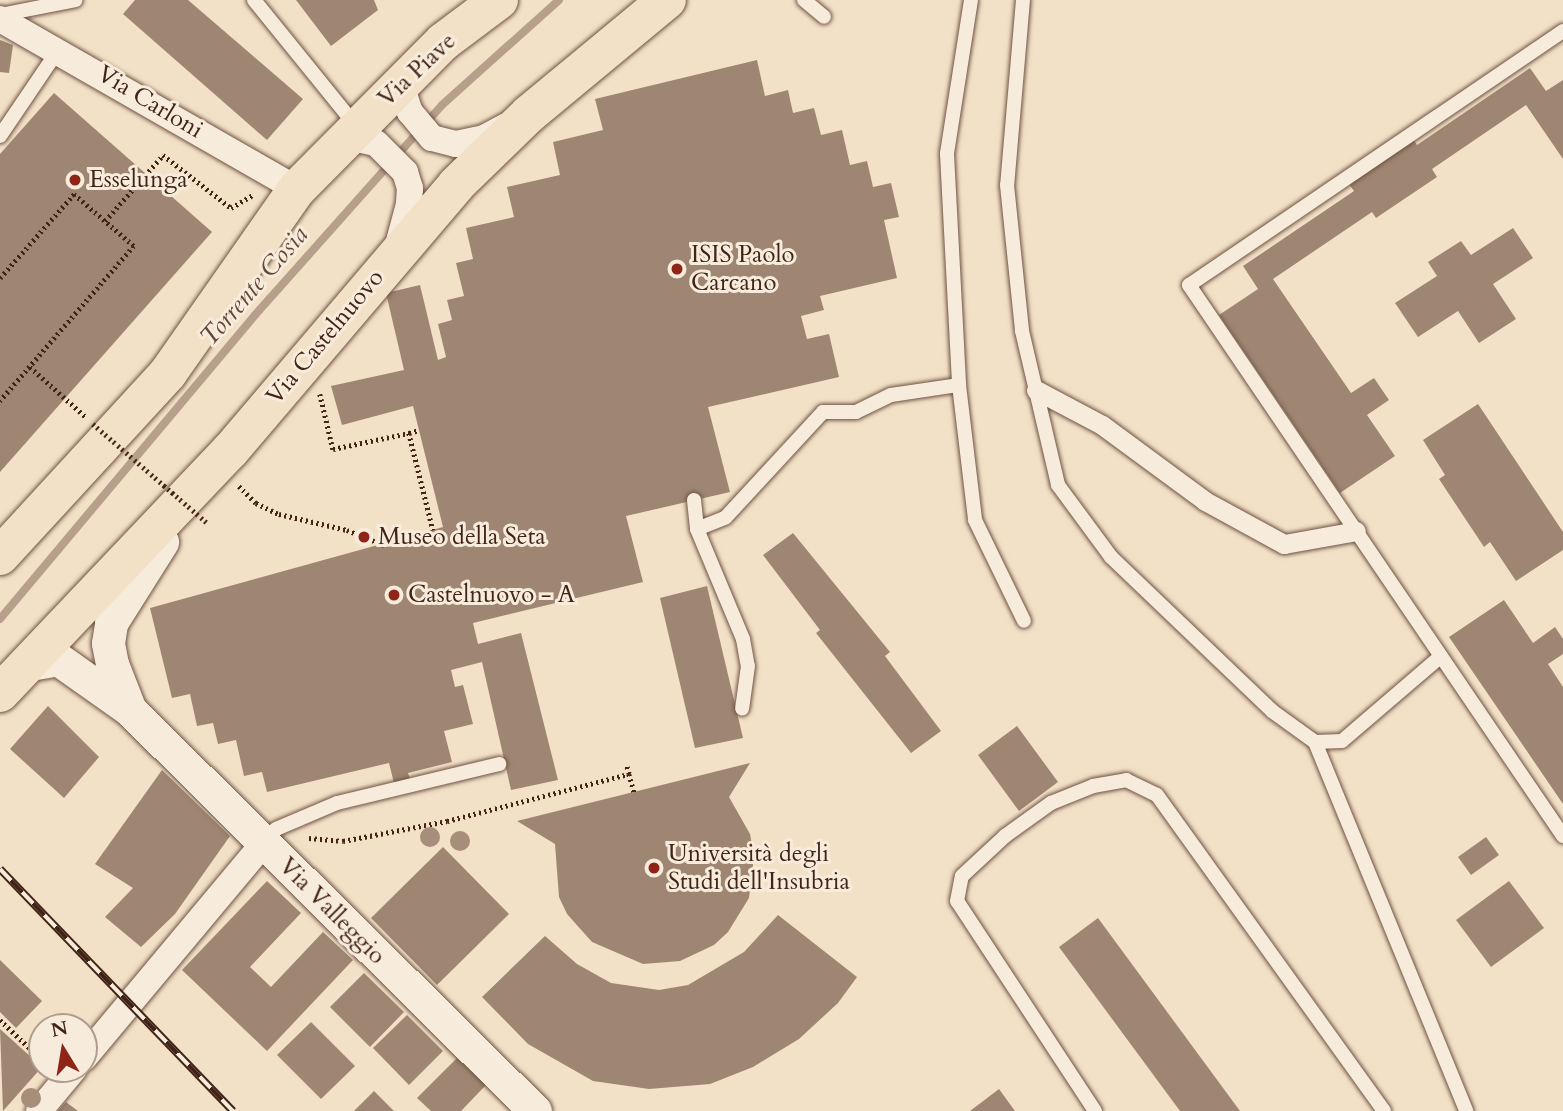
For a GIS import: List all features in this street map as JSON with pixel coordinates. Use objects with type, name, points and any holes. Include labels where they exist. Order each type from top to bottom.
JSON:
[{"type":"main road","name":"Via Piave","points":[[0,556],[168,373],[289,184],[358,138],[407,95],[499,0]]},
{"type":"main road","name":"Via Castelnuovo","points":[[0,693],[233,468],[397,251],[529,114],[667,0]]},
{"type":"street","name":"Via Carloni","points":[[0,17],[289,184]]},
{"type":"street","points":[[407,95],[425,132],[444,144],[484,138],[529,114]]},
{"type":"street","points":[[358,138],[398,163],[411,188],[397,251]]},
{"type":"street","points":[[1036,390],[1102,425],[1205,501],[1284,544],[1356,531]]},
{"type":"street","name":"Via Valleggio","points":[[130,710],[112,664],[108,643],[111,623],[138,574],[233,468]]},
{"type":"street","name":"Via Valleggio","points":[[30,664],[58,659],[130,710],[270,836],[536,1111]]},
{"type":"street","points":[[98,1041],[270,836]]},
{"type":"street","points":[[39,1111],[63,1083]]},
{"type":"lane","points":[[0,17],[76,0]]},
{"type":"lane","points":[[254,0],[358,138]]},
{"type":"lane","points":[[804,0],[824,17]]},
{"type":"lane","points":[[971,0],[947,154],[959,386],[975,520],[1024,621]]},
{"type":"lane","points":[[1023,0],[1007,185],[1022,331],[1058,485],[1111,557],[1272,711],[1315,742],[1466,1111]]},
{"type":"lane","points":[[1563,32],[1189,285],[1563,836]]},
{"type":"lane","points":[[0,136],[59,49]]},
{"type":"lane","points":[[697,529],[726,517],[822,412],[856,412],[891,395],[959,386]]},
{"type":"lane","points":[[694,500],[697,529],[743,639],[748,666],[743,709]]},
{"type":"lane","points":[[1315,742],[1342,741],[1441,656]]},
{"type":"lane","points":[[270,836],[337,803],[499,764]]},
{"type":"lane","points":[[1095,1111],[965,920],[957,901],[962,876],[1005,836],[1051,803],[1093,786],[1126,780],[1157,795],[1384,1111]]},
{"type":"path","points":[[105,221],[163,155],[231,208],[289,184]]},
{"type":"path","points":[[0,278],[74,194],[134,246],[0,401]]},
{"type":"path","points":[[30,367],[206,522],[198,532]]},
{"type":"path","points":[[318,386],[333,449],[419,430]]},
{"type":"path","points":[[408,433],[433,530]]},
{"type":"path","points":[[233,468],[256,503],[279,514],[347,530],[384,545]]},
{"type":"path","points":[[626,764],[634,792]]},
{"type":"path","points":[[270,836],[344,841],[447,821],[629,774]]},
{"type":"path","points":[[0,1020],[28,1046]]},
{"type":"building","points":[[135,0],[188,0],[303,99],[267,140],[123,14]]},
{"type":"building","points":[[296,0],[374,0],[378,10],[331,46]]},
{"type":"building","points":[[0,40],[13,45],[9,73],[0,72]]},
{"type":"building","points":[[757,60],[765,96],[788,90],[793,113],[814,108],[821,135],[842,130],[850,165],[867,161],[873,187],[891,183],[899,217],[884,220],[897,278],[820,296],[824,310],[801,316],[807,339],[829,334],[839,377],[708,407],[730,492],[626,516],[643,582],[473,623],[478,644],[521,633],[558,780],[511,790],[482,662],[451,670],[455,687],[463,685],[473,724],[444,731],[452,762],[408,773],[410,779],[394,783],[389,763],[267,792],[262,772],[244,776],[236,740],[218,744],[213,723],[197,726],[190,694],[172,698],[150,608],[443,527],[413,406],[342,425],[331,386],[404,370],[386,293],[420,285],[438,360],[446,357],[438,324],[452,320],[447,300],[464,296],[456,263],[473,259],[466,228],[514,217],[507,187],[560,175],[553,142],[603,130],[595,99]]},
{"type":"building","points":[[1530,68],[1546,91],[1563,80],[1563,159],[1526,105],[1432,169],[1437,177],[1376,218],[1372,212],[1273,279],[1351,393],[1374,378],[1389,400],[1367,415],[1395,456],[1340,493],[1219,315],[1258,289],[1243,266],[1354,191],[1346,180],[1411,136],[1417,145]]},
{"type":"building","points":[[54,93],[212,232],[0,472],[0,154]]},
{"type":"building","points":[[1513,228],[1533,258],[1493,284],[1516,319],[1479,343],[1458,311],[1418,337],[1395,303],[1437,276],[1428,262],[1461,241],[1471,255]]},
{"type":"building","points":[[1478,404],[1563,532],[1563,550],[1516,581],[1490,542],[1484,547],[1439,479],[1445,475],[1423,440]]},
{"type":"building","points":[[793,533],[890,652],[885,656],[941,731],[911,753],[816,633],[820,630],[763,555]]},
{"type":"building","points":[[707,586],[743,738],[695,748],[660,598]]},
{"type":"building","points":[[1504,600],[1533,643],[1555,627],[1563,639],[1563,654],[1548,664],[1563,687],[1563,804],[1449,637]]},
{"type":"building","points":[[48,706],[99,757],[64,798],[10,749]]},
{"type":"building","points":[[1017,726],[1058,782],[1019,811],[978,755]]},
{"type":"building","name":"Università degli Studi dell'Insubria","points":[[750,763],[729,797],[750,834],[754,856],[749,898],[728,932],[714,945],[680,961],[643,964],[592,942],[567,914],[559,897],[555,844],[517,821]]},
{"type":"building","points":[[162,770],[230,836],[175,914],[141,947],[105,917],[133,888],[95,864]]},
{"type":"building","points":[[1486,837],[1499,855],[1471,875],[1458,857]]},
{"type":"building","points":[[443,847],[509,914],[437,985],[371,918]]},
{"type":"building","points":[[267,881],[301,913],[250,967],[271,987],[323,932],[353,960],[267,1051],[182,970]]},
{"type":"building","points":[[1509,881],[1544,928],[1491,967],[1456,920]]},
{"type":"building","points":[[778,915],[857,977],[838,1003],[799,1039],[753,1067],[710,1084],[649,1089],[593,1081],[528,1044],[482,997],[545,936],[577,964],[611,983],[659,990],[688,985],[744,952]]},
{"type":"building","points":[[1098,918],[1240,1111],[1180,1111],[1059,947]]},
{"type":"building","points":[[0,960],[42,1001],[16,1028],[0,1012]]},
{"type":"building","points":[[364,973],[404,1012],[370,1047],[330,1007]]},
{"type":"building","points":[[407,1015],[443,1051],[409,1085],[373,1048]]},
{"type":"building","points":[[311,1022],[355,1066],[321,1099],[277,1055]]},
{"type":"building","points":[[0,1029],[28,1054],[28,1083],[3,1111]]},
{"type":"building","points":[[457,1058],[486,1085],[461,1111],[431,1111],[417,1098]]},
{"type":"building","points":[[999,1089],[1015,1111],[970,1111]]},
{"type":"building","points":[[374,1091],[394,1111],[354,1111]]},
{"type":"building","points":[[66,1102],[78,1111],[58,1111]]},
{"type":"waterway","name":"Torrente Cosia","points":[[0,619],[255,315],[442,105],[559,0]]},
{"type":"railway","points":[[0,869],[233,1111]]},
{"type":"place","name":"Esselunga","points":[[75,180]]},
{"type":"place","name":"ISIS Paolo Carcano","points":[[677,269]]},
{"type":"place","name":"Museo della Seta","points":[[364,537]]},
{"type":"place","name":"Castelnuovo - A","points":[[394,595]]},
{"type":"place","name":"Università degli Studi dell'Insubria","points":[[654,868]]}]
